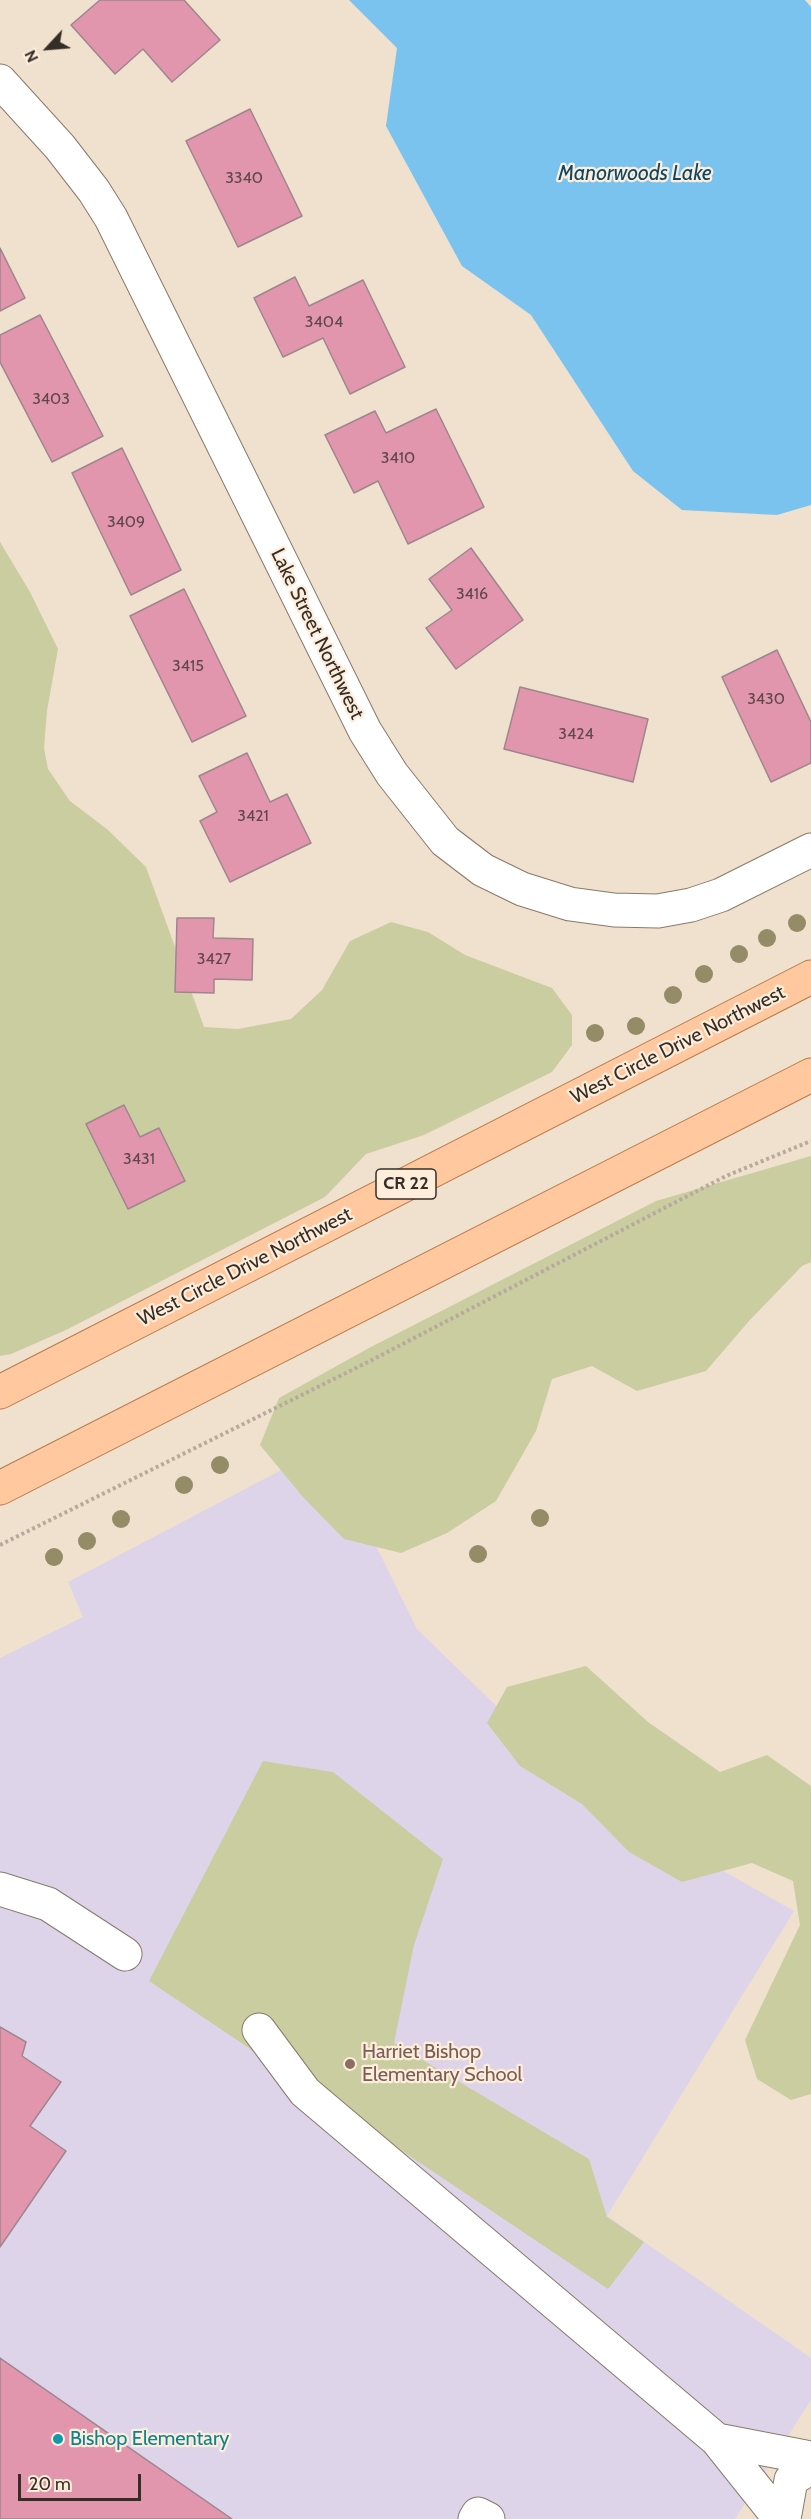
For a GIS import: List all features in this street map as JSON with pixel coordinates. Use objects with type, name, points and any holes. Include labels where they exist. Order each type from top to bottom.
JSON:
[{"type":"main road","name":"West Circle Drive Northwest","points":[[0,1392],[811,976]]},
{"type":"main road","points":[[0,1488],[811,1075]]},
{"type":"street","name":"Lake Street Northwest","points":[[0,81],[60,147],[94,191],[111,218],[365,731],[392,774],[445,841],[483,870],[522,889],[570,904],[614,910],[658,911],[691,905],[721,895],[811,850]]},
{"type":"street","points":[[0,1889],[48,1904],[125,1954]]},
{"type":"street","points":[[259,2030],[305,2092],[717,2440],[782,2519]]},
{"type":"street","points":[[717,2440],[811,2458]]},
{"type":"street","points":[[782,2519],[791,2480],[811,2467]]},
{"type":"street","points":[[475,2519],[478,2514],[488,2519]]},
{"type":"path","points":[[0,1545],[370,1361],[726,1176],[811,1141]]},
{"type":"shaded area","name":"Harriet Bishop Elementary School","points":[[327,1446],[417,1629],[586,1793],[794,1911],[607,2216],[811,2358],[811,2400],[735,2519],[0,2519],[0,1658],[83,1617],[68,1582]]},
{"type":"green space","points":[[0,542],[30,592],[58,649],[47,711],[44,748],[48,769],[70,801],[108,830],[146,867],[204,1027],[238,1029],[291,1019],[322,990],[350,941],[391,922],[428,932],[465,955],[552,988],[572,1015],[572,1045],[552,1072],[424,1135],[366,1154],[325,1197],[66,1330],[11,1354],[0,1356]]},
{"type":"green space","points":[[811,1156],[811,1262],[802,1266],[749,1321],[706,1371],[637,1391],[592,1366],[552,1379],[536,1431],[496,1501],[447,1533],[401,1553],[344,1539],[303,1497],[260,1445],[279,1398],[369,1348],[656,1201]]},
{"type":"green space","points":[[586,1666],[648,1722],[720,1772],[767,1755],[811,1786],[811,2094],[791,2100],[757,2079],[745,2040],[800,1925],[793,1881],[752,1863],[682,1882],[629,1852],[582,1804],[520,1766],[487,1723],[507,1687]]},
{"type":"green space","points":[[263,1761],[333,1772],[443,1859],[414,1945],[394,2043],[589,2159],[607,2217],[644,2242],[608,2289],[149,1981]]},
{"type":"water","name":"Manorwoods Lake","points":[[349,0],[805,0],[811,7],[811,505],[777,515],[682,510],[633,471],[531,315],[462,266],[386,126],[397,48]]},
{"type":"building","points":[[100,0],[184,0],[220,40],[172,82],[143,49],[115,74],[71,25]]},
{"type":"building","points":[[250,109],[302,216],[238,247],[186,141]]},
{"type":"building","points":[[0,248],[25,298],[0,311]]},
{"type":"building","points":[[295,277],[309,306],[363,280],[405,367],[350,394],[323,338],[283,357],[254,298]]},
{"type":"building","points":[[40,315],[103,436],[52,462],[0,362],[0,335]]},
{"type":"building","points":[[436,409],[484,507],[408,544],[378,481],[354,493],[325,435],[375,411],[386,433]]},
{"type":"building","points":[[122,448],[181,570],[131,595],[72,473]]},
{"type":"building","points":[[471,548],[523,620],[456,669],[426,628],[452,610],[429,579]]},
{"type":"building","points":[[184,589],[246,716],[192,742],[130,616]]},
{"type":"building","points":[[777,650],[811,722],[811,763],[771,782],[722,677]]},
{"type":"building","points":[[520,687],[648,719],[633,782],[504,749]]},
{"type":"building","points":[[247,753],[270,802],[287,794],[311,843],[230,882],[200,821],[217,812],[199,776]]},
{"type":"building","points":[[177,918],[214,918],[213,938],[253,939],[252,980],[214,979],[214,993],[175,992]]},
{"type":"building","points":[[124,1105],[140,1137],[159,1128],[185,1181],[128,1209],[86,1124]]},
{"type":"building","points":[[0,2027],[26,2042],[22,2056],[61,2082],[30,2126],[66,2151],[0,2247]]},
{"type":"building","name":"Bishop Elementary","points":[[0,2358],[232,2519],[0,2519]]},
{"type":"place","name":"Harriet Bishop Elementary School","points":[[350,2064]]},
{"type":"place","name":"Bishop Elementary","points":[[58,2439]]}]
